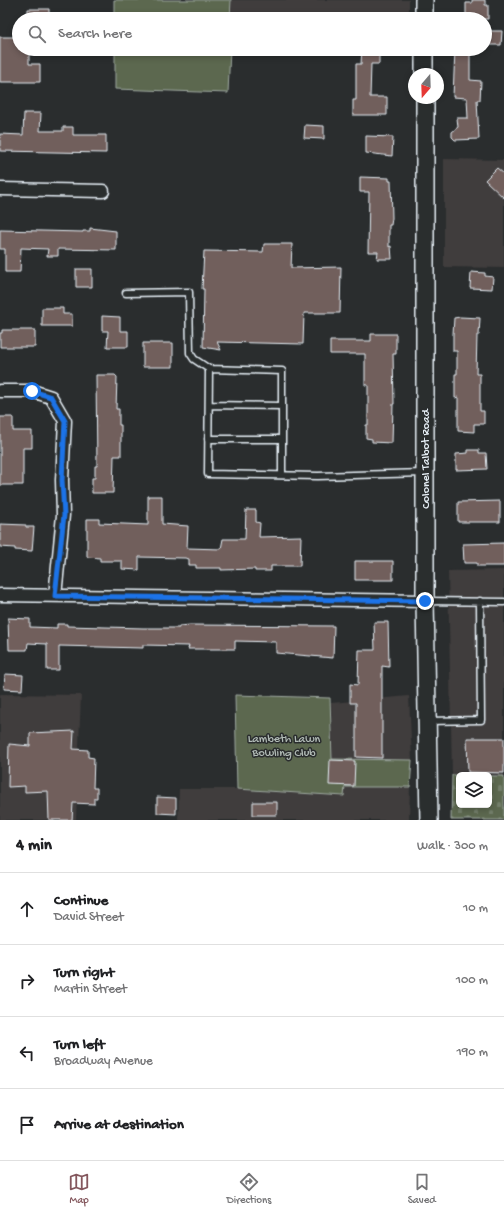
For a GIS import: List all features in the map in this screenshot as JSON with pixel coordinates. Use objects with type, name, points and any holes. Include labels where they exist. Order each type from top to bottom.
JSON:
[{"type":"main road","points":[[424,0],[424,12]]},
{"type":"main road","points":[[424,56],[424,68]]},
{"type":"main road","name":"Colonel Talbot Road","points":[[424,104],[425,601],[430,820]]},
{"type":"street","points":[[0,189],[102,191]]},
{"type":"street","points":[[0,391],[32,391],[51,397],[65,421],[62,480],[64,515],[55,596]]},
{"type":"street","points":[[0,595],[425,601]]},
{"type":"lane","points":[[126,293],[189,292],[190,353],[194,359],[209,369],[282,371],[282,475]]},
{"type":"lane","points":[[209,369],[208,474],[282,475],[425,473]]},
{"type":"lane","points":[[209,405],[282,406]]},
{"type":"lane","points":[[208,440],[282,439]]},
{"type":"lane","points":[[425,601],[504,602]]},
{"type":"lane","points":[[428,721],[481,720],[480,601]]},
{"type":"shaded area","points":[[231,0],[409,0],[409,12],[230,12]]},
{"type":"shaded area","points":[[444,159],[504,160],[504,268],[444,267]]},
{"type":"shaded area","points":[[504,570],[504,776],[492,776],[492,772],[456,772],[456,775],[452,775],[448,571]]},
{"type":"shaded area","points":[[0,694],[81,695],[76,820],[0,820]]},
{"type":"shaded area","points":[[409,696],[412,760],[332,759],[331,703]]},
{"type":"shaded area","points":[[344,787],[410,787],[409,820],[178,820],[179,789],[237,789],[344,796]]},
{"type":"green space","points":[[114,0],[231,0],[230,12],[114,12]]},
{"type":"green space","points":[[115,56],[230,56],[228,93],[115,89]]},
{"type":"green space","name":"Lambeth Lawn Bowling Club","points":[[235,695],[330,698],[332,759],[412,760],[410,787],[345,787],[344,796],[237,789]]},
{"type":"green space","points":[[452,775],[456,775],[456,808],[492,808],[492,776],[504,776],[504,820],[451,820]]},
{"type":"building","points":[[472,0],[485,0],[485,5],[488,5],[488,12],[466,12],[466,3],[472,3]]},
{"type":"building","points":[[28,9],[49,9],[49,12],[28,12]]},
{"type":"building","points":[[492,31],[502,31],[501,45],[492,45]]},
{"type":"building","points":[[0,37],[12,37],[12,56],[29,56],[29,64],[40,64],[40,82],[0,82]]},
{"type":"building","points":[[362,56],[379,56],[379,64],[371,64],[370,97],[387,97],[387,115],[353,115],[353,100],[356,100],[356,64],[361,64]]},
{"type":"building","points":[[455,56],[470,56],[470,80],[481,81],[480,100],[477,100],[479,139],[455,140],[452,137],[452,132],[458,127],[457,118],[468,118],[467,98],[453,97]]},
{"type":"building","points":[[24,113],[41,113],[40,131],[63,131],[63,127],[73,127],[73,135],[106,135],[106,153],[0,151],[0,134],[23,135]]},
{"type":"building","points":[[305,125],[324,126],[324,139],[304,138]]},
{"type":"building","points":[[366,136],[393,137],[392,156],[366,153]]},
{"type":"building","points":[[497,168],[504,174],[504,198],[485,180]]},
{"type":"building","points":[[360,177],[389,178],[389,181],[391,181],[392,218],[391,225],[389,225],[389,247],[391,246],[392,259],[377,259],[378,252],[368,252],[369,192],[360,192]]},
{"type":"building","points":[[90,228],[116,231],[116,250],[58,249],[58,256],[47,256],[48,249],[21,248],[20,272],[5,272],[5,249],[0,249],[0,230],[83,232],[90,231]]},
{"type":"building","points":[[264,244],[292,244],[291,268],[341,267],[340,313],[304,313],[303,344],[217,342],[221,350],[203,347],[204,289],[202,289],[204,251],[263,252]]},
{"type":"building","points":[[76,269],[92,269],[92,287],[76,287]]},
{"type":"building","points":[[471,272],[485,273],[485,276],[493,277],[492,289],[470,288]]},
{"type":"building","points":[[42,308],[63,308],[63,314],[72,314],[72,326],[42,326]]},
{"type":"building","points":[[102,316],[120,317],[120,331],[128,331],[128,347],[107,347],[108,331],[102,331]]},
{"type":"building","points":[[454,318],[480,318],[479,335],[477,335],[476,374],[480,374],[480,411],[484,411],[484,424],[474,424],[474,432],[458,431],[458,397],[455,398],[457,351],[453,351],[453,334]]},
{"type":"building","points":[[2,330],[35,330],[35,347],[0,347],[0,333],[2,333]]},
{"type":"building","points":[[371,334],[396,334],[396,354],[393,354],[394,404],[392,443],[372,442],[372,439],[366,438],[366,425],[368,425],[368,385],[365,385],[365,354],[330,354],[330,341],[371,341]]},
{"type":"building","points":[[143,343],[173,343],[173,367],[143,367]]},
{"type":"building","points":[[96,375],[115,375],[117,377],[116,409],[119,409],[119,425],[121,425],[121,456],[114,456],[113,493],[92,493],[92,478],[95,478],[95,466],[97,466]]},
{"type":"building","points":[[0,417],[13,417],[13,431],[32,431],[32,448],[23,448],[23,485],[0,485]]},
{"type":"building","points":[[468,450],[479,450],[479,453],[486,453],[487,469],[456,470],[456,454],[468,453]]},
{"type":"building","points":[[148,496],[162,496],[162,524],[188,526],[187,548],[221,549],[223,539],[245,539],[246,510],[256,510],[256,522],[260,523],[259,537],[301,536],[300,566],[271,566],[271,571],[255,571],[255,569],[221,570],[221,568],[196,568],[196,565],[189,565],[189,559],[185,558],[139,557],[139,570],[122,569],[122,561],[100,561],[100,558],[87,557],[87,519],[99,519],[99,523],[148,525]]},
{"type":"building","points":[[500,501],[500,522],[458,522],[458,502]]},
{"type":"building","points":[[0,524],[26,525],[26,527],[34,527],[32,551],[0,547]]},
{"type":"building","points":[[504,543],[504,566],[477,566],[477,563],[464,563],[463,544]]},
{"type":"building","points":[[355,561],[393,561],[393,580],[355,580]]},
{"type":"building","points":[[8,618],[30,619],[30,627],[57,628],[57,624],[67,624],[67,626],[143,628],[179,628],[179,626],[190,625],[334,626],[333,658],[276,653],[276,642],[235,641],[235,649],[188,649],[189,646],[143,645],[143,648],[59,646],[59,670],[47,670],[47,644],[28,643],[27,650],[9,650]]},
{"type":"building","points":[[374,622],[388,622],[389,667],[382,666],[382,758],[356,757],[356,703],[350,703],[350,684],[358,685],[359,650],[375,650]]},
{"type":"building","points":[[5,674],[23,675],[22,690],[4,689]]},
{"type":"building","points":[[74,731],[73,749],[88,750],[88,757],[94,758],[93,788],[97,788],[97,798],[94,798],[94,804],[73,803],[72,820],[49,820],[48,791],[25,792],[25,786],[8,787],[9,744],[30,746],[30,733]]},
{"type":"building","points":[[467,738],[504,738],[504,773],[468,772]]},
{"type":"building","points":[[330,760],[355,761],[354,786],[329,785]]},
{"type":"building","points":[[157,797],[176,798],[176,814],[157,813]]},
{"type":"building","points":[[253,802],[277,802],[277,815],[253,815]]},
{"type":"route","points":[[32,391],[51,397],[65,421],[62,480],[64,515],[55,596],[425,601]]}]
